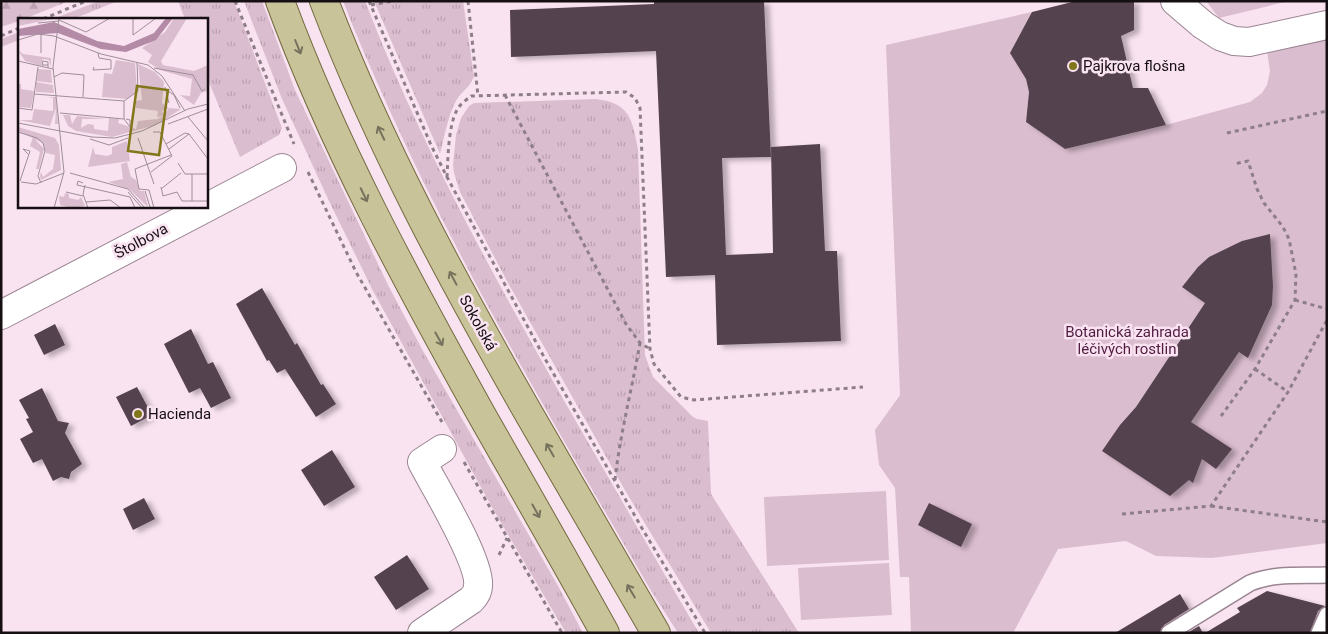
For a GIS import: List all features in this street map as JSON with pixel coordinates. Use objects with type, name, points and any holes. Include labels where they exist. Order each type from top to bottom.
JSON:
[{"type":"main road","points":[[280,1],[323,108],[376,219],[435,331],[605,633]]},
{"type":"main road","name":"Sokolská","points":[[324,1],[375,121],[429,233],[493,350],[656,633]]},
{"type":"street","points":[[1176,1],[1204,25],[1220,36],[1234,41],[1249,42],[1327,25]]},
{"type":"street","name":"Štolbova","points":[[208,207],[295,162]]},
{"type":"street","name":"Štolbova","points":[[1,315],[207,208]]},
{"type":"street","points":[[422,633],[471,600],[476,594],[479,584],[471,555],[422,462],[450,445]]},
{"type":"lane","points":[[1169,633],[1259,579],[1327,575]]},
{"type":"lane","points":[[1319,633],[1327,615]]},
{"type":"path","points":[[45,18],[86,1]]},
{"type":"path","points":[[235,1],[295,162],[450,445],[562,633]]},
{"type":"path","points":[[393,1],[370,3],[431,145],[544,356],[705,633]]},
{"type":"path","points":[[468,1],[478,96]]},
{"type":"path","points":[[1,36],[18,28]]},
{"type":"path","points":[[447,177],[448,150],[457,109],[471,96],[626,92],[635,98],[640,108],[650,349],[654,364],[681,397],[694,400],[863,387]]},
{"type":"path","points":[[505,95],[626,324],[640,343],[650,349]]},
{"type":"path","points":[[1227,133],[1327,111]]},
{"type":"path","points":[[1221,416],[1255,369],[1295,300],[1296,274],[1289,239],[1283,226],[1264,202],[1257,189],[1248,160],[1234,164]]},
{"type":"path","points":[[1295,300],[1327,309]]},
{"type":"path","points":[[1211,506],[1288,392],[1327,320]]},
{"type":"path","points":[[615,481],[618,451],[640,343]]},
{"type":"path","points":[[1255,369],[1288,392]]},
{"type":"path","points":[[1122,514],[1211,506],[1327,522]]},
{"type":"green space","points":[[1,1],[69,1],[26,18],[18,18],[18,21],[1,27]]},
{"type":"green space","points":[[99,1],[118,1],[76,18],[56,18]]},
{"type":"green space","points":[[178,1],[234,1],[282,128],[279,135],[240,157],[208,80],[208,18],[185,18]]},
{"type":"green space","points":[[244,1],[262,1],[295,90],[389,287],[423,351],[557,584],[583,633],[566,633],[493,509],[373,291],[282,99]]},
{"type":"green space","points":[[343,1],[365,1],[409,105],[484,256],[566,404],[699,633],[678,633],[650,589],[547,412],[481,292],[418,171],[371,69]]},
{"type":"green space","points":[[374,1],[463,1],[474,76],[469,86],[455,103],[440,154]]},
{"type":"green space","points":[[1206,1],[1289,1],[1219,18]]},
{"type":"green space","name":"Botanická zahrada léčivých rostlin","points":[[1032,12],[1026,79],[1029,92],[1026,122],[1065,149],[1166,125],[1250,102],[1262,93],[1267,85],[1270,71],[1267,51],[1327,38],[1327,543],[1212,558],[1156,556],[1126,541],[1058,549],[1013,633],[911,633],[909,577],[900,577],[895,488],[879,465],[875,430],[900,395],[886,45]]},
{"type":"green space","points":[[18,32],[18,40],[1,47],[1,39]]},
{"type":"green space","points":[[596,99],[616,104],[623,109],[628,114],[636,138],[638,149],[645,355],[653,377],[693,417],[708,421],[711,494],[799,633],[711,633],[626,492],[508,283],[460,192],[453,165],[456,135],[461,118],[469,106],[474,103]]},
{"type":"green space","points":[[886,491],[889,560],[767,566],[764,497]]},
{"type":"green space","points":[[889,563],[892,615],[801,620],[798,568]]},
{"type":"building","points":[[654,1],[764,1],[771,157],[722,158],[726,255],[773,253],[771,147],[820,144],[825,251],[837,251],[841,341],[717,345],[715,275],[666,277],[656,51],[511,57],[510,10],[654,4]]},
{"type":"building","name":"Pajkrova flošna","points":[[1076,1],[1134,1],[1134,30],[1121,36],[1133,88],[1148,88],[1166,125],[1065,149],[1026,122],[1029,92],[1026,79],[1010,53],[1032,12]]},
{"type":"building","points":[[1270,234],[1273,286],[1272,305],[1248,358],[1239,352],[1191,422],[1232,449],[1216,469],[1202,459],[1193,483],[1189,480],[1170,496],[1102,451],[1120,425],[1136,407],[1205,303],[1182,287],[1209,257],[1242,241]]},
{"type":"building","points":[[262,288],[295,345],[297,343],[321,385],[323,384],[336,404],[316,417],[285,369],[277,373],[269,360],[267,361],[236,304]]},
{"type":"building","points":[[55,324],[65,345],[44,355],[34,335]]},
{"type":"building","points":[[191,329],[208,364],[213,362],[231,398],[211,408],[200,388],[189,393],[164,344]]},
{"type":"building","points":[[137,387],[152,415],[131,426],[116,397]]},
{"type":"building","points":[[42,388],[58,421],[69,423],[65,433],[82,464],[71,472],[69,479],[61,477],[53,481],[42,459],[33,463],[20,439],[33,432],[26,419],[29,418],[19,400]]},
{"type":"building","points":[[332,450],[355,487],[324,506],[301,470]]},
{"type":"building","points":[[144,498],[155,519],[133,530],[123,509]]},
{"type":"building","points":[[929,503],[972,524],[961,547],[918,525]]},
{"type":"building","points":[[407,555],[429,589],[396,610],[374,577]]},
{"type":"building","points":[[1267,591],[1325,606],[1318,611],[1310,633],[1205,633],[1240,612],[1237,608]]},
{"type":"building","points":[[1180,594],[1189,609],[1164,625],[1160,633],[1115,633]]},
{"type":"building","points":[[1199,626],[1203,633],[1187,633]]},
{"type":"place","name":"Pajkrova flošna","points":[[1073,66]]},
{"type":"place","name":"Hacienda","points":[[138,414]]}]
